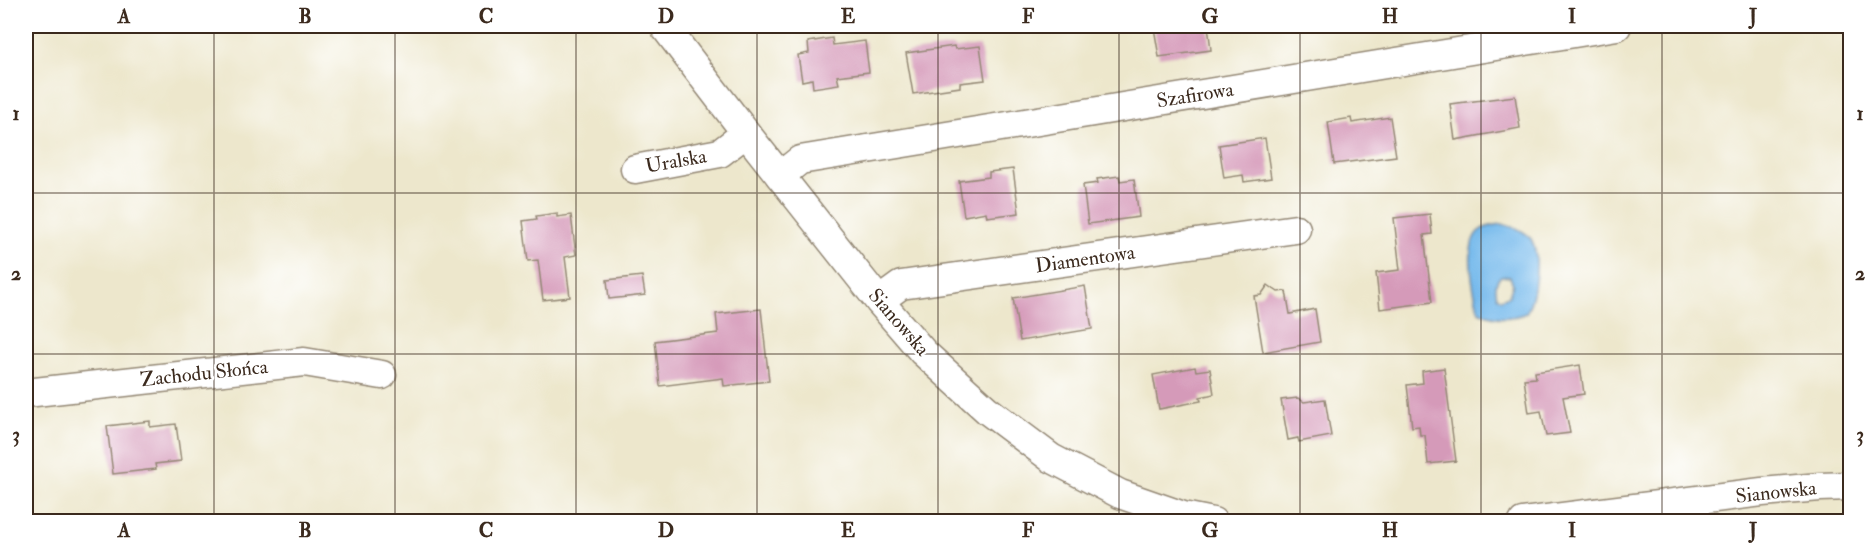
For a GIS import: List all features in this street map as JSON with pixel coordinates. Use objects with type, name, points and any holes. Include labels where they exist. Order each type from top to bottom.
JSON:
[{"type":"street","name":"Szafirowa","points":[[780,176],[800,160],[1617,26]]},
{"type":"street","name":"Sianowska","points":[[676,30],[746,133],[879,302],[923,352],[979,403],[1051,458],[1120,494],[1182,519],[1213,522]]},
{"type":"street","name":"Uralska","points":[[635,169],[720,153],[746,133]]},
{"type":"street","name":"Diamentowa","points":[[879,302],[901,285],[1296,229]]},
{"type":"street","name":"Zachodu Słońca","points":[[26,393],[304,362],[382,375]]},
{"type":"street","name":"Sianowska","points":[[1523,522],[1762,492],[1851,486]]},
{"type":"water","points":[[1502,224],[1518,229],[1531,239],[1536,255],[1536,276],[1526,313],[1497,317],[1479,311],[1471,258],[1474,237],[1479,231]],"holes":[[[1501,276],[1510,277],[1513,284],[1509,296],[1501,299],[1497,296],[1497,282]]]},
{"type":"building","points":[[1208,26],[1211,50],[1159,57],[1154,28]]},
{"type":"building","points":[[832,38],[833,45],[865,41],[869,72],[837,76],[839,84],[813,88],[812,79],[802,81],[798,55],[809,53],[808,42]]},
{"type":"building","points":[[954,46],[955,49],[980,46],[985,80],[960,83],[960,87],[913,94],[906,53]]},
{"type":"building","points":[[1515,96],[1520,128],[1455,140],[1450,104]]},
{"type":"building","points":[[1390,117],[1396,156],[1334,164],[1328,122],[1351,118],[1352,123]]},
{"type":"building","points":[[1265,138],[1271,178],[1244,182],[1243,175],[1224,178],[1219,145]]},
{"type":"building","points":[[1013,169],[1019,213],[987,217],[986,212],[964,216],[959,181],[989,177],[989,172]]},
{"type":"building","points":[[1119,176],[1120,181],[1134,179],[1139,217],[1088,224],[1083,185],[1098,183],[1097,179]]},
{"type":"building","points":[[557,213],[557,217],[571,215],[576,255],[565,257],[570,297],[543,300],[538,260],[528,261],[523,221],[537,219],[536,216]]},
{"type":"building","points":[[1430,214],[1432,234],[1424,235],[1432,302],[1380,309],[1376,273],[1400,270],[1394,218]]},
{"type":"building","points":[[642,276],[645,295],[609,299],[607,280]]},
{"type":"building","points":[[1268,285],[1278,292],[1286,291],[1290,314],[1315,309],[1320,342],[1263,352],[1254,296],[1261,295]]},
{"type":"building","points":[[1085,286],[1092,329],[1020,341],[1013,298]]},
{"type":"building","points":[[761,309],[769,381],[724,386],[723,378],[660,386],[655,341],[718,333],[716,314]]},
{"type":"building","points":[[1580,365],[1584,394],[1563,397],[1570,433],[1546,436],[1541,411],[1529,413],[1524,379],[1536,378],[1535,372]]},
{"type":"building","points":[[1195,367],[1196,371],[1210,369],[1214,394],[1200,397],[1201,401],[1159,409],[1153,375]]},
{"type":"building","points":[[1444,368],[1456,461],[1428,464],[1425,435],[1420,435],[1419,426],[1412,427],[1407,385],[1423,383],[1422,371]]},
{"type":"building","points":[[1298,398],[1304,402],[1325,399],[1331,436],[1299,442],[1298,438],[1288,440],[1281,400]]},
{"type":"building","points":[[150,421],[150,427],[176,424],[181,461],[155,464],[156,469],[113,474],[107,426]]}]
